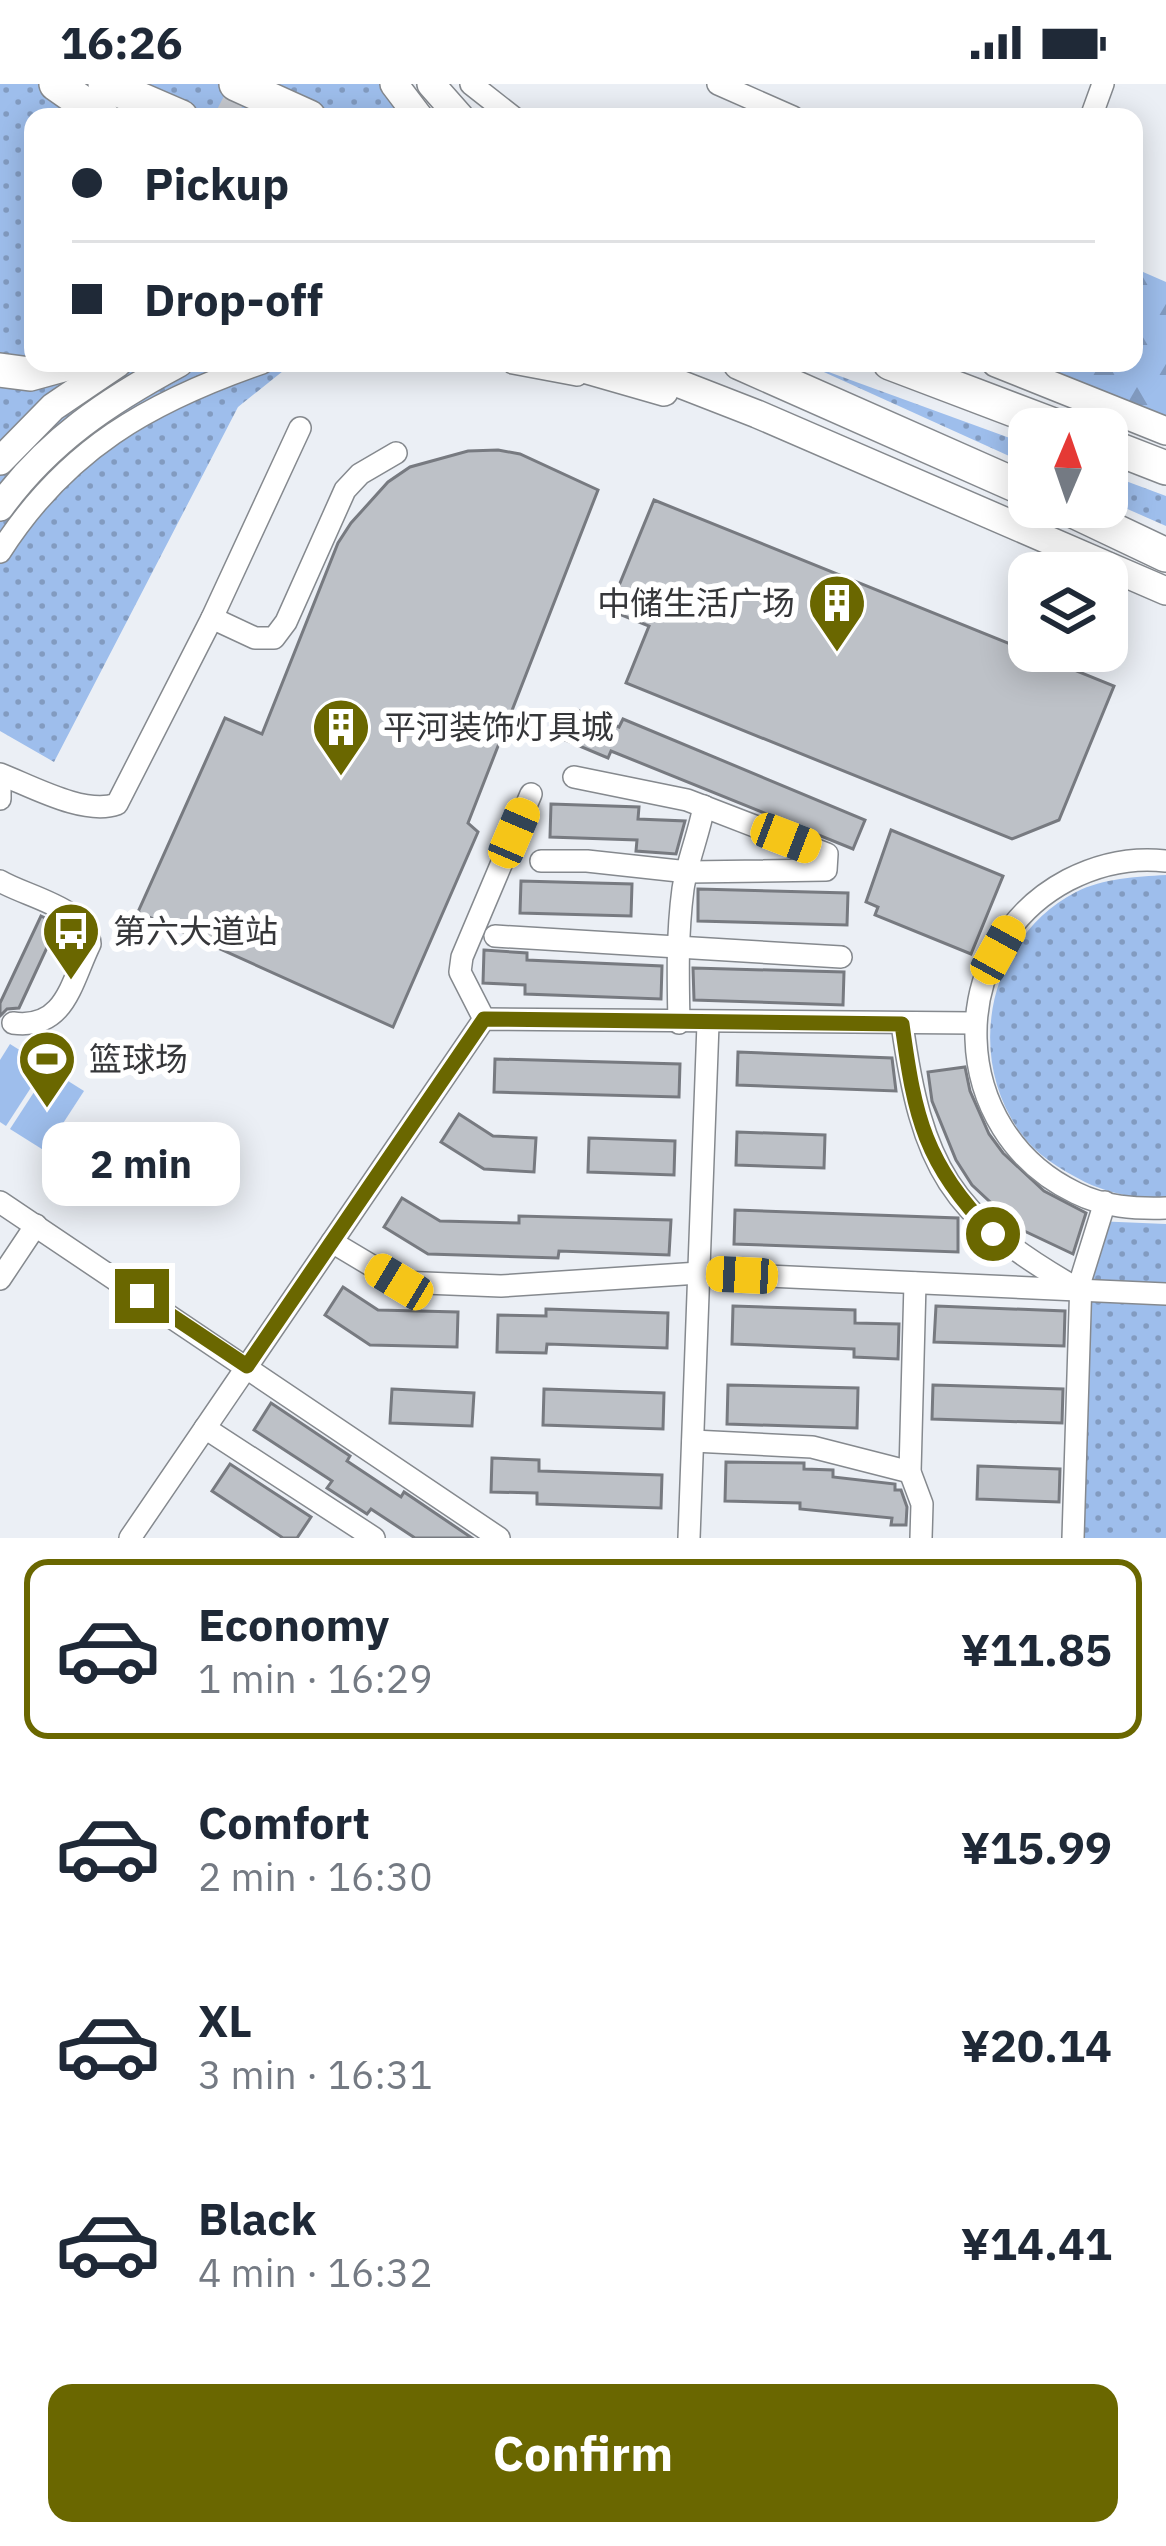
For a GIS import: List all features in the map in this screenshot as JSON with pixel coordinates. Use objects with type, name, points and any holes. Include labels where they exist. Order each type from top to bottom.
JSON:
[{"type":"highway","points":[[56,84],[90,108]]},
{"type":"highway","points":[[105,84],[160,108]]},
{"type":"highway","points":[[236,84],[289,108]]},
{"type":"highway","points":[[0,370],[37,372]]},
{"type":"highway","points":[[760,372],[1008,482]]},
{"type":"highway","points":[[914,372],[1009,408]]},
{"type":"highway","points":[[1128,454],[1166,468]]},
{"type":"highway","points":[[1109,528],[1166,555]]},
{"type":"main road","points":[[431,84],[452,108]]},
{"type":"main road","points":[[0,461],[53,407],[105,372]]},
{"type":"main road","points":[[0,507],[59,439],[113,398],[162,372]]},
{"type":"main road","points":[[621,372],[758,414],[932,448]]},
{"type":"main road","points":[[1018,372],[1166,431]]},
{"type":"main road","points":[[758,414],[1166,591]]},
{"type":"street","points":[[471,84],[502,108]]},
{"type":"street","points":[[718,84],[773,108]]},
{"type":"street","points":[[0,552],[70,466],[124,423],[235,372]]},
{"type":"street","points":[[0,799],[0,774],[70,800],[108,808],[122,798],[301,428]]},
{"type":"street","points":[[212,618],[255,638],[274,638],[286,622],[345,490],[359,474],[395,453]]},
{"type":"street","points":[[541,861],[688,872],[826,870],[827,854],[704,806],[574,777]]},
{"type":"street","points":[[484,1019],[460,972],[462,957],[531,794]]},
{"type":"street","points":[[680,1023],[677,950],[704,806]]},
{"type":"street","points":[[1166,861],[1143,858],[1093,868],[1047,892],[1001,943],[985,973],[974,1023],[979,1076],[999,1124],[1033,1165],[1077,1194],[1127,1209],[1166,1208]]},
{"type":"street","points":[[0,881],[69,914],[90,935],[90,944],[54,1016],[41,1024],[14,1023]]},
{"type":"street","points":[[495,936],[841,957]]},
{"type":"street","points":[[484,1019],[974,1023]]},
{"type":"street","points":[[130,1538],[484,1019]]},
{"type":"street","points":[[689,1538],[708,1024]]},
{"type":"street","points":[[902,1024],[912,1097],[931,1152],[956,1195],[993,1234],[1081,1291]]},
{"type":"street","points":[[0,1202],[499,1538]]},
{"type":"street","points":[[1073,1538],[1081,1279],[1106,1202]]},
{"type":"street","points":[[0,1280],[37,1226]]},
{"type":"street","points":[[332,1242],[399,1282],[501,1286],[699,1273],[1166,1294]]},
{"type":"street","points":[[915,1283],[910,1472],[922,1504],[921,1538]]},
{"type":"street","points":[[205,1428],[374,1538]]},
{"type":"street","points":[[693,1442],[812,1447],[910,1472]]},
{"type":"green space","points":[[0,84],[386,84],[401,108],[24,108],[24,372],[282,372],[238,407],[54,762],[0,731]]},
{"type":"green space","points":[[1143,272],[1166,282],[1166,418],[1049,372],[1143,372]]},
{"type":"green space","points":[[824,372],[1008,437],[1008,455]]},
{"type":"green space","points":[[1128,482],[1166,496],[1166,526],[1128,509]]},
{"type":"green space","points":[[1166,875],[1166,1196],[1135,1197],[1085,1182],[1049,1161],[1026,1140],[1003,1101],[990,1034],[1005,967],[1046,912],[1098,884]]},
{"type":"green space","name":"篮球场","points":[[10,1044],[45,1066],[6,1126],[0,1122],[0,1060]]},
{"type":"green space","name":"篮球场","points":[[49,1069],[84,1091],[45,1151],[10,1129]]},
{"type":"green space","points":[[1095,1221],[1166,1224],[1166,1538],[1077,1538]]},
{"type":"building","name":"平河装饰灯具城","points":[[468,451],[520,454],[598,490],[468,823],[478,832],[393,1027],[138,912],[225,718],[262,734],[338,543],[351,523],[388,482],[410,467]]},
{"type":"building","name":"中储生活广场","points":[[654,500],[1008,643],[1008,672],[1079,672],[1114,686],[1059,820],[1012,839],[626,683],[649,626],[609,610]]},
{"type":"building","points":[[577,710],[619,727],[623,719],[865,820],[853,849],[611,751],[608,758],[565,740]]},
{"type":"building","points":[[551,804],[639,807],[638,819],[685,821],[676,854],[636,851],[637,840],[550,837]]},
{"type":"building","points":[[891,830],[1003,876],[971,954],[875,915],[878,907],[866,902]]},
{"type":"building","points":[[521,881],[632,884],[631,916],[520,913]]},
{"type":"building","points":[[698,889],[848,893],[847,925],[698,921]]},
{"type":"building","points":[[41,916],[58,924],[19,1008],[7,1009],[0,1016],[0,1003]]},
{"type":"building","points":[[484,950],[527,953],[527,960],[662,966],[661,999],[525,994],[525,985],[483,983]]},
{"type":"building","points":[[693,968],[844,972],[843,1005],[694,1000]]},
{"type":"building","points":[[738,1052],[892,1058],[896,1091],[737,1085]]},
{"type":"building","points":[[495,1059],[680,1064],[679,1097],[494,1092]]},
{"type":"building","points":[[965,1067],[989,1134],[1003,1153],[1044,1191],[1086,1213],[1073,1254],[1018,1228],[972,1185],[956,1160],[932,1101],[928,1072]]},
{"type":"building","points":[[459,1114],[493,1136],[536,1138],[534,1172],[484,1169],[441,1142]]},
{"type":"building","points":[[737,1132],[825,1135],[824,1168],[736,1165]]},
{"type":"building","points":[[589,1138],[675,1141],[674,1175],[588,1172]]},
{"type":"building","points":[[402,1198],[440,1221],[519,1223],[519,1216],[671,1220],[669,1255],[428,1254],[384,1227]]},
{"type":"building","points":[[735,1210],[958,1218],[958,1252],[734,1244]]},
{"type":"building","points":[[343,1287],[378,1310],[458,1312],[457,1347],[370,1345],[325,1315]]},
{"type":"building","points":[[733,1306],[855,1310],[855,1323],[899,1324],[898,1359],[854,1357],[854,1349],[732,1344]]},
{"type":"building","points":[[936,1306],[1065,1311],[1064,1346],[934,1342]]},
{"type":"building","points":[[546,1309],[668,1313],[667,1348],[547,1344],[546,1353],[497,1352],[498,1315],[546,1316]]},
{"type":"building","points":[[728,1385],[858,1388],[857,1428],[727,1424]]},
{"type":"building","points":[[933,1385],[1063,1389],[1062,1423],[932,1419]]},
{"type":"building","points":[[392,1389],[474,1393],[472,1426],[390,1423]]},
{"type":"building","points":[[544,1389],[664,1393],[663,1429],[543,1425]]},
{"type":"building","points":[[271,1403],[350,1456],[347,1461],[472,1538],[415,1538],[327,1488],[332,1481],[254,1430]]},
{"type":"building","points":[[492,1458],[539,1460],[539,1471],[662,1475],[661,1508],[537,1504],[537,1493],[491,1492]]},
{"type":"building","points":[[726,1462],[804,1463],[804,1469],[833,1470],[833,1477],[895,1484],[907,1507],[906,1525],[891,1525],[892,1518],[800,1509],[800,1503],[725,1501]]},
{"type":"building","points":[[230,1464],[311,1517],[297,1538],[283,1538],[212,1491]]},
{"type":"building","points":[[978,1466],[1060,1469],[1059,1502],[977,1499]]},
{"type":"tunnel","points":[[230,108],[242,84]]},
{"type":"place","name":"中储生活广场","points":[[837,654]]},
{"type":"place","name":"平河装饰灯具城","points":[[341,778]]},
{"type":"place","name":"第六大道站","points":[[71,982]]},
{"type":"place","name":"篮球场","points":[[47,1110]]},
{"type":"route","points":[[142,1296],[247,1366],[484,1019],[902,1024],[912,1097],[931,1152],[956,1195],[993,1234]]}]
